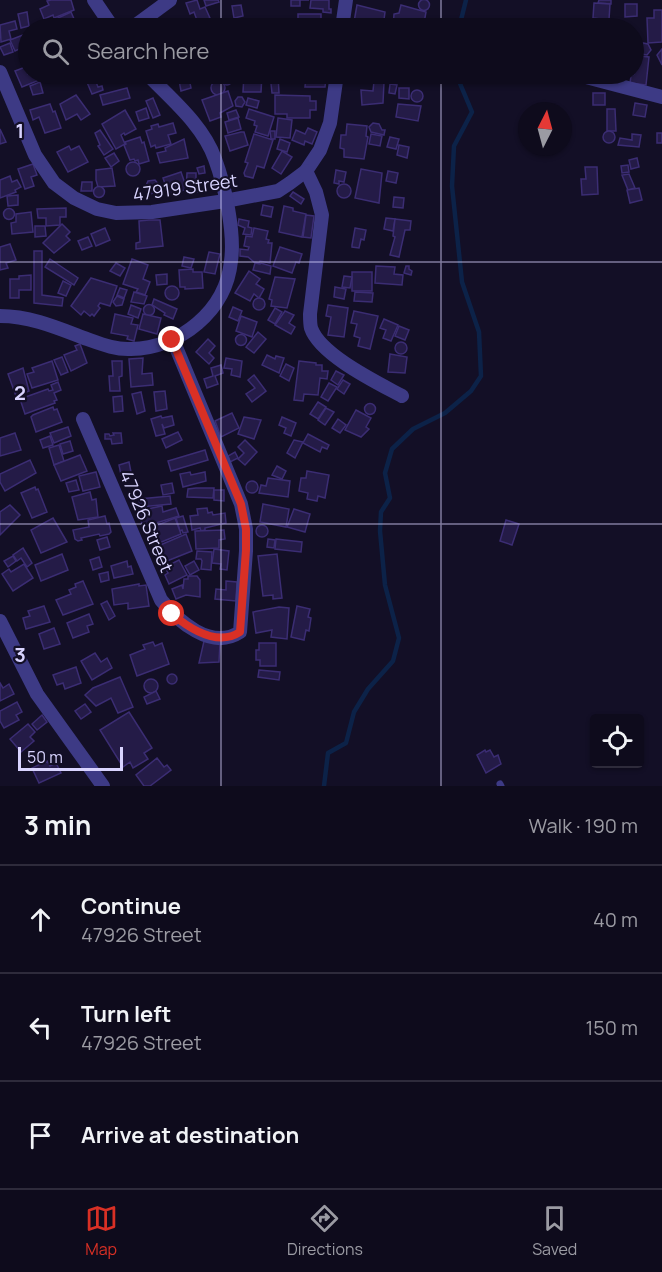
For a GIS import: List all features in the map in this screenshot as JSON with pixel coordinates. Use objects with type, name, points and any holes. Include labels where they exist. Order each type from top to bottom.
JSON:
[{"type":"street","points":[[94,0],[106,18]]},
{"type":"street","points":[[146,18],[170,0]]},
{"type":"street","points":[[343,18],[346,0]]},
{"type":"street","name":"47919 Street","points":[[0,72],[35,155],[54,183],[74,198],[97,209],[116,213],[152,212],[278,191],[306,171],[316,158],[330,123],[336,84]]},
{"type":"street","points":[[0,316],[30,318],[104,345],[130,350],[154,347],[172,340],[194,328],[209,313],[223,291],[231,262],[230,226],[225,201],[214,158],[202,134],[156,84]]},
{"type":"street","points":[[613,84],[662,97]]},
{"type":"street","points":[[306,171],[316,192],[322,215],[310,314],[311,327],[317,339],[356,371],[402,396]]},
{"type":"street","name":"47926 Street","points":[[83,419],[161,600],[172,614],[189,628],[221,639],[233,637],[240,632],[246,550],[246,529],[241,504],[172,340]]},
{"type":"street","points":[[0,621],[37,694],[103,786]]},
{"type":"building","points":[[424,-1],[430,5],[424,11],[418,5]]},
{"type":"building","points":[[71,0],[74,10],[54,18],[53,15],[44,18],[40,9],[49,5],[47,1]]},
{"type":"building","points":[[197,0],[200,9],[205,7],[210,18],[196,18],[194,12],[190,14],[186,3]]},
{"type":"building","points":[[204,0],[218,0],[219,2],[206,6]]},
{"type":"building","points":[[291,0],[300,0],[300,6],[291,6]]},
{"type":"building","points":[[311,0],[329,0],[331,13],[323,12],[323,9],[310,8]]},
{"type":"building","points":[[599,0],[611,0],[611,4],[598,3]]},
{"type":"building","points":[[594,3],[610,4],[609,18],[593,18]]},
{"type":"building","points":[[625,4],[637,4],[637,16],[625,17]]},
{"type":"building","points":[[241,5],[243,16],[234,18],[232,6]]},
{"type":"building","points":[[357,5],[385,12],[384,18],[355,18]]},
{"type":"building","points":[[401,5],[426,12],[425,18],[394,18],[394,14],[399,13]]},
{"type":"building","points":[[654,10],[662,10],[662,42],[648,43],[647,18],[654,18]]},
{"type":"building","points":[[27,12],[28,18],[19,18],[18,14]]},
{"type":"building","points":[[71,12],[74,18],[58,18]]},
{"type":"building","points":[[298,14],[321,14],[321,18],[298,18]]},
{"type":"building","points":[[15,21],[17,29],[9,31],[11,39],[1,42],[0,25]]},
{"type":"building","points":[[18,37],[18,50],[15,51],[10,40]]},
{"type":"building","points":[[10,43],[13,52],[4,55],[0,47]]},
{"type":"building","points":[[644,43],[648,44],[651,50],[647,55],[644,54]]},
{"type":"building","points":[[662,49],[662,65],[657,55]]},
{"type":"building","points":[[644,56],[649,57],[646,85],[638,84],[644,84]]},
{"type":"building","points":[[41,84],[43,93],[33,95],[30,86]]},
{"type":"building","points":[[88,84],[102,86],[103,90],[92,94]]},
{"type":"building","points":[[180,84],[190,84],[191,88],[181,91]]},
{"type":"building","points":[[213,84],[223,84],[223,93],[218,95],[213,93],[211,88]]},
{"type":"building","points":[[243,84],[261,84],[261,92],[243,92]]},
{"type":"building","points":[[271,84],[279,84],[279,93],[272,93]]},
{"type":"building","points":[[305,84],[325,84],[325,87],[305,87]]},
{"type":"building","points":[[374,84],[384,84],[383,103],[362,105],[361,90],[373,91]]},
{"type":"building","points":[[390,84],[397,85],[395,94],[389,93]]},
{"type":"building","points":[[127,88],[130,98],[103,105],[100,95]]},
{"type":"building","points":[[399,88],[409,88],[409,99],[399,98]]},
{"type":"building","points":[[419,90],[423,96],[419,102],[415,102],[411,94]]},
{"type":"building","points":[[228,91],[233,106],[220,113],[221,117],[210,121],[202,100]]},
{"type":"building","points":[[593,93],[605,93],[605,105],[593,105]]},
{"type":"building","points":[[76,95],[90,114],[81,120],[77,114],[66,120],[60,104]]},
{"type":"building","points":[[275,95],[310,96],[310,101],[316,101],[316,110],[310,110],[310,118],[287,118],[287,114],[275,114]]},
{"type":"building","points":[[238,97],[242,97],[245,102],[242,107],[236,106],[235,101]]},
{"type":"building","points":[[153,98],[160,115],[153,118],[146,101]]},
{"type":"building","points":[[248,98],[259,101],[257,108],[246,105]]},
{"type":"building","points":[[635,103],[647,105],[645,117],[633,115]]},
{"type":"building","points":[[50,104],[61,128],[45,133],[39,117],[33,120],[30,110]]},
{"type":"building","points":[[398,104],[421,106],[418,121],[396,117]]},
{"type":"building","points":[[146,108],[149,118],[139,121],[136,112]]},
{"type":"building","points":[[249,109],[274,117],[268,136],[255,132],[257,126],[254,125],[255,121],[246,118]]},
{"type":"building","points":[[607,109],[615,109],[616,131],[607,131]]},
{"type":"building","points":[[125,110],[136,129],[121,135],[125,144],[116,149],[102,124]]},
{"type":"building","points":[[236,110],[239,117],[229,120],[227,113]]},
{"type":"building","points":[[238,118],[241,129],[228,133],[225,122]]},
{"type":"building","points":[[278,118],[292,120],[290,138],[276,137]]},
{"type":"building","points":[[173,123],[176,133],[168,135],[171,144],[151,147],[146,131],[152,129],[151,126],[158,124],[159,127]]},
{"type":"building","points":[[373,123],[379,124],[382,130],[385,130],[384,135],[371,132],[369,127]]},
{"type":"building","points":[[347,124],[367,126],[366,136],[368,137],[364,159],[344,157],[344,149],[340,148],[341,135],[346,135]]},
{"type":"building","points":[[308,128],[317,132],[312,144],[305,141],[304,145],[292,140],[296,130],[305,134]]},
{"type":"building","points":[[0,129],[6,142],[0,144]]},
{"type":"building","points":[[100,130],[113,149],[104,155],[98,146],[100,145],[95,133]]},
{"type":"building","points":[[270,131],[275,131],[275,139],[271,139]]},
{"type":"building","points":[[609,131],[615,137],[609,143],[603,137]]},
{"type":"building","points":[[244,132],[248,145],[230,151],[225,136]]},
{"type":"building","points":[[657,133],[662,133],[662,143],[657,143]]},
{"type":"building","points":[[254,134],[273,140],[264,168],[257,166],[253,178],[245,176],[244,173]]},
{"type":"building","points":[[371,134],[382,136],[380,146],[369,144]]},
{"type":"building","points":[[632,134],[641,135],[639,147],[618,145],[620,138],[632,140]]},
{"type":"building","points":[[140,137],[142,143],[144,142],[149,161],[139,164],[138,160],[130,160],[124,145],[125,142]]},
{"type":"building","points":[[390,137],[399,139],[396,149],[387,147]]},
{"type":"building","points":[[184,139],[188,158],[160,163],[157,153],[166,151],[165,148]]},
{"type":"building","points":[[280,139],[290,143],[287,152],[277,149]]},
{"type":"building","points":[[399,145],[409,147],[407,158],[397,155]]},
{"type":"building","points":[[69,146],[71,150],[79,146],[88,162],[68,172],[57,152]]},
{"type":"building","points":[[282,151],[292,157],[281,174],[272,168]]},
{"type":"building","points":[[114,153],[119,161],[111,167],[105,158]]},
{"type":"building","points":[[637,158],[639,167],[631,169],[629,160]]},
{"type":"building","points":[[133,162],[138,164],[140,169],[138,174],[133,176],[128,174],[126,169],[128,164]]},
{"type":"building","points":[[33,164],[37,175],[31,177],[34,186],[25,189],[18,169]]},
{"type":"building","points":[[628,165],[629,172],[622,173],[621,166]]},
{"type":"building","points":[[204,166],[205,173],[199,174],[197,168]]},
{"type":"building","points":[[585,167],[597,167],[598,194],[582,195],[581,179],[586,179]]},
{"type":"building","points":[[112,168],[115,186],[98,187],[96,170]]},
{"type":"building","points":[[361,169],[382,173],[379,203],[355,198]]},
{"type":"building","points":[[336,170],[346,172],[344,182],[334,183]]},
{"type":"building","points":[[388,171],[398,173],[396,183],[386,181]]},
{"type":"building","points":[[181,172],[187,189],[169,195],[163,178]]},
{"type":"building","points":[[187,173],[196,173],[196,182],[200,182],[200,192],[186,192]]},
{"type":"building","points":[[629,174],[635,188],[628,190],[622,175]]},
{"type":"building","points":[[10,176],[12,182],[17,180],[21,187],[15,190],[16,192],[0,198],[0,180]]},
{"type":"building","points":[[155,180],[160,186],[157,192],[150,194],[145,188],[148,181]]},
{"type":"building","points":[[82,182],[92,182],[92,191],[81,191]]},
{"type":"building","points":[[341,184],[347,184],[351,191],[347,198],[341,198],[337,194],[337,188]]},
{"type":"building","points":[[99,187],[103,188],[103,196],[99,197],[95,196],[94,192],[95,188]]},
{"type":"building","points":[[639,188],[642,200],[630,203],[627,190]]},
{"type":"building","points":[[293,192],[304,199],[301,204],[290,196]]},
{"type":"building","points":[[18,195],[18,205],[8,206],[7,196]]},
{"type":"building","points":[[394,197],[404,198],[403,208],[393,207]]},
{"type":"building","points":[[263,205],[273,207],[271,217],[261,215]]},
{"type":"building","points":[[284,206],[306,214],[302,237],[279,232]]},
{"type":"building","points":[[66,208],[66,217],[60,217],[60,225],[46,226],[46,218],[38,218],[37,209]]},
{"type":"building","points":[[9,209],[13,210],[13,218],[9,219],[5,218],[4,214],[5,210]]},
{"type":"building","points":[[31,212],[33,232],[12,234],[11,223],[16,222],[16,214]]},
{"type":"building","points":[[306,215],[314,216],[311,238],[303,237]]},
{"type":"building","points":[[386,218],[395,219],[393,231],[384,229]]},
{"type":"building","points":[[239,219],[249,221],[248,227],[252,228],[251,235],[243,234],[245,228],[238,225]]},
{"type":"building","points":[[395,219],[411,221],[410,230],[405,230],[399,257],[390,255],[395,237],[393,236]]},
{"type":"building","points":[[160,220],[163,246],[136,249],[136,243],[140,242],[139,221]]},
{"type":"building","points":[[62,224],[70,232],[66,236],[70,240],[54,253],[43,243]]},
{"type":"building","points":[[35,226],[45,226],[46,236],[35,237]]},
{"type":"building","points":[[105,228],[110,240],[96,246],[91,234]]},
{"type":"building","points":[[254,228],[268,231],[266,239],[269,240],[268,243],[272,243],[270,263],[254,262],[248,257],[240,256],[240,249],[248,250],[249,247],[244,246],[246,236],[252,237]]},
{"type":"building","points":[[355,228],[366,230],[359,248],[352,247]]},
{"type":"building","points":[[88,237],[92,246],[82,250],[78,241]]},
{"type":"building","points":[[10,244],[16,260],[6,263],[8,268],[0,270],[0,247]]},
{"type":"building","points":[[280,247],[302,254],[292,273],[273,266]]},
{"type":"building","points":[[34,251],[42,251],[42,295],[63,298],[62,306],[34,303]]},
{"type":"building","points":[[209,252],[220,254],[215,274],[204,272]]},
{"type":"building","points":[[184,257],[194,259],[191,268],[182,266]]},
{"type":"building","points":[[50,259],[78,278],[74,285],[45,267]]},
{"type":"building","points":[[132,259],[148,265],[143,279],[150,282],[145,295],[136,292],[138,289],[123,284]]},
{"type":"building","points":[[116,263],[125,268],[120,276],[110,271]]},
{"type":"building","points":[[255,263],[271,266],[270,274],[253,270]]},
{"type":"building","points":[[376,266],[395,267],[394,274],[403,275],[402,285],[375,283]]},
{"type":"building","points":[[406,266],[409,266],[412,271],[411,275],[404,273]]},
{"type":"building","points":[[193,269],[193,272],[202,272],[203,288],[180,287],[179,270]]},
{"type":"building","points":[[249,271],[260,279],[256,284],[264,289],[259,298],[254,294],[250,301],[235,293]]},
{"type":"building","points":[[352,272],[372,272],[372,291],[352,291]]},
{"type":"building","points":[[167,274],[167,284],[157,285],[156,275]]},
{"type":"building","points":[[31,275],[31,290],[19,290],[19,298],[10,298],[10,279]]},
{"type":"building","points":[[344,276],[352,277],[350,288],[342,287]]},
{"type":"building","points":[[275,277],[295,279],[287,308],[271,306],[272,300],[269,299]]},
{"type":"building","points":[[91,278],[117,286],[110,306],[100,303],[98,306],[100,308],[94,316],[84,311],[81,315],[71,306]]},
{"type":"building","points":[[63,281],[71,285],[66,296],[58,293]]},
{"type":"building","points":[[169,286],[175,286],[179,293],[175,300],[169,300],[165,296],[165,290]]},
{"type":"building","points":[[335,287],[346,289],[344,299],[334,297]]},
{"type":"building","points":[[120,288],[127,290],[124,298],[117,295]]},
{"type":"building","points":[[134,292],[147,296],[144,304],[131,302]]},
{"type":"building","points":[[355,292],[373,293],[372,302],[354,301]]},
{"type":"building","points":[[117,296],[124,299],[122,305],[116,306],[113,302]]},
{"type":"building","points":[[261,298],[265,304],[261,310],[257,310],[253,302]]},
{"type":"building","points":[[154,299],[177,309],[173,319],[152,305]]},
{"type":"building","points":[[149,304],[155,310],[149,316],[143,310]]},
{"type":"building","points":[[131,305],[141,309],[138,318],[128,314]]},
{"type":"building","points":[[328,305],[348,308],[344,337],[328,335],[331,317],[326,316]]},
{"type":"building","points":[[233,307],[242,311],[238,321],[229,317]]},
{"type":"building","points":[[275,308],[282,312],[275,324],[268,320]]},
{"type":"building","points":[[285,311],[294,315],[289,323],[295,327],[291,334],[275,325]]},
{"type":"building","points":[[354,311],[378,316],[370,349],[358,346],[360,338],[354,336],[357,324],[351,323]]},
{"type":"building","points":[[115,314],[133,318],[131,324],[138,325],[134,341],[127,339],[128,336],[111,333]]},
{"type":"building","points":[[143,314],[161,318],[157,334],[139,329]]},
{"type":"building","points":[[241,316],[257,322],[252,337],[236,331]]},
{"type":"building","points":[[384,319],[398,325],[391,341],[383,338],[386,330],[380,328]]},
{"type":"building","points":[[399,326],[409,330],[405,340],[395,336]]},
{"type":"building","points":[[258,332],[266,339],[254,353],[246,347]]},
{"type":"building","points":[[241,334],[247,340],[241,346],[235,340]]},
{"type":"building","points":[[208,339],[215,346],[209,353],[214,358],[209,364],[196,352]]},
{"type":"building","points":[[401,342],[407,348],[401,354],[395,348]]},
{"type":"building","points":[[80,344],[87,363],[71,371],[64,355],[77,350],[75,346]]},
{"type":"building","points":[[390,354],[407,357],[405,373],[388,372]]},
{"type":"building","points":[[267,355],[275,359],[276,356],[284,358],[279,373],[262,365]]},
{"type":"building","points":[[62,357],[68,372],[61,375],[54,360]]},
{"type":"building","points":[[143,358],[142,374],[152,373],[153,385],[131,387],[129,359]]},
{"type":"building","points":[[226,358],[242,361],[240,377],[231,375],[232,369],[224,368]]},
{"type":"building","points":[[52,361],[58,380],[32,388],[27,374],[34,372],[32,368]]},
{"type":"building","points":[[112,361],[122,361],[122,376],[119,377],[120,391],[110,391],[109,376],[113,376]]},
{"type":"building","points":[[299,361],[322,365],[322,371],[328,371],[327,379],[320,378],[318,395],[304,394],[303,401],[294,400]]},
{"type":"building","points":[[286,364],[294,368],[289,381],[280,376]]},
{"type":"building","points":[[221,365],[223,373],[215,376],[218,384],[207,388],[204,379],[213,376],[211,368]]},
{"type":"building","points":[[23,368],[29,391],[16,396],[8,374]]},
{"type":"building","points":[[336,371],[344,375],[338,385],[331,380]]},
{"type":"building","points":[[254,375],[266,391],[252,402],[246,394],[255,388],[248,380]]},
{"type":"building","points":[[343,380],[350,384],[344,394],[337,389]]},
{"type":"building","points":[[58,382],[61,390],[54,393],[57,400],[54,401],[55,403],[25,414],[20,399],[48,389],[53,390],[51,385]]},
{"type":"building","points":[[329,383],[337,387],[328,401],[321,397]]},
{"type":"building","points":[[165,391],[167,409],[156,411],[154,392]]},
{"type":"building","points":[[141,392],[145,411],[137,414],[132,394]]},
{"type":"building","points":[[122,396],[123,411],[114,412],[113,397]]},
{"type":"building","points":[[318,402],[326,407],[318,419],[310,414]]},
{"type":"building","points":[[370,404],[374,405],[374,413],[370,414],[366,413],[365,409],[366,405]]},
{"type":"building","points":[[53,407],[54,410],[57,409],[62,422],[36,432],[31,417]]},
{"type":"building","points":[[326,408],[334,412],[325,425],[318,420]]},
{"type":"building","points":[[356,410],[371,418],[366,427],[369,429],[361,437],[345,430]]},
{"type":"building","points":[[232,413],[239,428],[221,437],[215,421]]},
{"type":"building","points":[[161,416],[162,418],[172,416],[174,425],[164,428],[162,424],[165,434],[156,436],[151,419]]},
{"type":"building","points":[[244,417],[261,420],[254,439],[238,434]]},
{"type":"building","points":[[282,417],[296,423],[291,436],[284,433],[286,428],[279,425]]},
{"type":"building","points":[[338,419],[346,425],[340,433],[332,428]]},
{"type":"building","points":[[68,427],[71,436],[54,443],[50,433]]},
{"type":"building","points":[[178,432],[182,440],[166,448],[162,439]]},
{"type":"building","points":[[15,433],[21,450],[0,456],[0,438]]},
{"type":"building","points":[[113,433],[121,433],[122,443],[112,444],[111,439],[105,439],[105,434],[110,436],[114,435]]},
{"type":"building","points":[[308,434],[329,445],[327,449],[322,447],[320,452],[303,443]]},
{"type":"building","points":[[50,436],[53,445],[43,448],[40,440]]},
{"type":"building","points":[[245,440],[257,452],[245,465],[238,459],[244,453],[238,447]]},
{"type":"building","points":[[294,440],[303,442],[295,458],[287,453]]},
{"type":"building","points":[[70,441],[73,451],[63,454],[60,444]]},
{"type":"building","points":[[59,445],[64,461],[54,465],[49,448]]},
{"type":"building","points":[[205,450],[208,460],[171,471],[168,461]]},
{"type":"building","points":[[235,452],[238,458],[230,462],[228,456]]},
{"type":"building","points":[[80,455],[87,471],[61,481],[54,465]]},
{"type":"building","points":[[30,460],[36,473],[5,491],[0,482],[0,474]]},
{"type":"building","points":[[129,462],[131,472],[121,475],[119,465]]},
{"type":"building","points":[[277,466],[286,471],[282,479],[272,475]]},
{"type":"building","points":[[307,471],[329,475],[325,498],[318,496],[317,501],[307,499],[308,493],[299,491],[301,478],[306,478]]},
{"type":"building","points":[[96,472],[100,487],[83,491],[79,476]]},
{"type":"building","points":[[190,472],[191,475],[205,472],[206,481],[183,487],[180,474]]},
{"type":"building","points":[[268,478],[290,481],[288,497],[259,493],[261,485],[266,486]]},
{"type":"building","points":[[76,480],[79,490],[69,492],[66,483]]},
{"type":"building","points":[[254,481],[258,487],[254,493],[250,493],[246,485]]},
{"type":"building","points":[[172,483],[174,493],[163,495],[161,485]]},
{"type":"building","points":[[35,487],[36,490],[38,489],[47,512],[32,518],[21,493]]},
{"type":"building","points":[[214,488],[213,498],[187,497],[188,489]]},
{"type":"building","points":[[214,490],[224,490],[224,501],[214,500]]},
{"type":"building","points":[[90,492],[92,500],[96,499],[98,517],[78,520],[72,497]]},
{"type":"building","points":[[170,496],[171,504],[140,507],[139,499]]},
{"type":"building","points":[[263,504],[289,509],[286,527],[260,522]]},
{"type":"building","points":[[10,505],[20,515],[0,535],[0,512]]},
{"type":"building","points":[[162,506],[163,512],[176,508],[179,516],[143,527],[138,511]]},
{"type":"building","points":[[207,508],[208,513],[212,512],[213,515],[225,513],[226,523],[201,531],[200,528],[192,530],[190,516],[198,515],[197,509]]},
{"type":"building","points":[[294,509],[310,514],[305,532],[287,527]]},
{"type":"building","points":[[105,516],[111,532],[109,534],[81,538],[82,540],[78,541],[75,539],[73,530],[89,527],[88,520]]},
{"type":"building","points":[[183,516],[188,532],[183,533],[182,530],[180,531],[176,518]]},
{"type":"building","points":[[53,518],[67,542],[41,553],[31,530]]},
{"type":"building","points":[[175,518],[181,534],[159,543],[156,542],[151,530],[154,529],[153,527]]},
{"type":"building","points":[[506,520],[519,524],[512,545],[500,541]]},
{"type":"building","points":[[264,525],[268,531],[264,537],[260,537],[256,529]]},
{"type":"building","points":[[224,530],[225,539],[219,540],[219,548],[196,549],[195,531]]},
{"type":"building","points":[[186,534],[192,551],[167,561],[165,556],[162,557],[158,546]]},
{"type":"building","points":[[107,537],[110,547],[100,550],[97,540]]},
{"type":"building","points":[[268,539],[275,540],[274,548],[267,547]]},
{"type":"building","points":[[276,539],[302,542],[301,552],[275,549]]},
{"type":"building","points":[[23,548],[32,563],[27,567],[21,558],[17,561],[13,555]]},
{"type":"building","points":[[214,549],[229,551],[227,570],[220,569],[221,564],[212,563]]},
{"type":"building","points":[[197,551],[212,552],[211,570],[201,569],[201,559],[196,559]]},
{"type":"building","points":[[62,554],[68,570],[41,581],[35,565]]},
{"type":"building","points":[[277,554],[282,598],[273,599],[273,595],[263,596],[258,556]]},
{"type":"building","points":[[13,556],[16,561],[8,567],[4,561]]},
{"type":"building","points":[[99,557],[102,567],[93,570],[90,560]]},
{"type":"building","points":[[179,560],[187,575],[169,584],[165,575],[168,573],[165,567]]},
{"type":"building","points":[[127,561],[133,574],[114,578],[111,566]]},
{"type":"building","points":[[194,561],[199,570],[190,575],[185,566]]},
{"type":"building","points":[[24,564],[33,578],[13,591],[2,574],[9,569],[11,572]]},
{"type":"building","points":[[108,572],[109,580],[101,582],[99,574]]},
{"type":"building","points":[[188,576],[197,576],[200,580],[200,597],[186,595],[176,599],[172,589],[182,585],[183,589],[184,579],[188,579]]},
{"type":"building","points":[[83,581],[93,604],[63,615],[56,600],[71,594],[69,590],[76,587],[75,584]]},
{"type":"building","points":[[226,581],[237,582],[236,601],[215,599],[216,589],[226,590]]},
{"type":"building","points":[[139,584],[139,586],[146,585],[149,606],[128,609],[128,603],[114,605],[112,589]]},
{"type":"building","points":[[107,601],[115,616],[109,620],[101,604]]},
{"type":"building","points":[[44,606],[50,622],[26,629],[23,618],[30,616],[28,611]]},
{"type":"building","points":[[297,606],[310,609],[309,631],[306,630],[304,640],[291,637]]},
{"type":"building","points":[[279,607],[289,608],[287,639],[271,637],[272,630],[256,633],[253,612]]},
{"type":"building","points":[[89,614],[93,624],[87,626],[89,632],[73,638],[67,623]]},
{"type":"building","points":[[54,628],[60,644],[44,649],[39,634]]},
{"type":"building","points":[[204,641],[220,643],[219,662],[199,663]]},
{"type":"building","points":[[153,642],[155,646],[162,643],[169,664],[137,676],[130,655],[145,649],[143,645]]},
{"type":"building","points":[[259,643],[276,643],[276,666],[260,666],[260,660],[256,660]]},
{"type":"building","points":[[95,653],[101,662],[107,658],[112,668],[92,680],[81,661]]},
{"type":"building","points":[[76,667],[81,683],[65,689],[63,683],[57,685],[53,675]]},
{"type":"building","points":[[259,670],[280,672],[279,680],[258,677]]},
{"type":"building","points":[[172,674],[176,675],[176,683],[172,684],[168,683],[167,679],[168,675]]},
{"type":"building","points":[[120,677],[133,707],[118,713],[111,698],[96,706],[85,695],[93,688]]},
{"type":"building","points":[[151,679],[156,681],[158,686],[156,691],[151,693],[146,691],[144,686],[146,681]]},
{"type":"building","points":[[0,683],[3,688],[9,684],[14,694],[0,701]]},
{"type":"building","points":[[156,691],[160,699],[147,704],[144,697]]},
{"type":"building","points":[[17,702],[22,712],[16,715],[19,720],[4,728],[0,721],[0,711]]},
{"type":"building","points":[[85,704],[91,712],[81,719],[75,711]]},
{"type":"building","points":[[129,712],[152,748],[144,753],[148,759],[133,768],[130,762],[123,767],[100,730]]},
{"type":"building","points":[[42,715],[47,722],[37,730],[32,724]]},
{"type":"building","points":[[28,724],[35,732],[30,737],[34,741],[21,752],[10,739]]},
{"type":"building","points":[[485,750],[486,752],[490,750],[494,757],[498,755],[501,764],[486,773],[477,755]]},
{"type":"building","points":[[157,758],[164,767],[167,765],[171,770],[150,786],[144,786],[136,775]]},
{"type":"building","points":[[47,761],[50,766],[56,763],[61,773],[39,783],[32,768]]},
{"type":"waterway","points":[[462,18],[466,0]]},
{"type":"waterway","points":[[324,786],[328,753],[346,743],[354,712],[368,689],[393,661],[399,638],[385,585],[380,531],[381,512],[390,498],[385,473],[392,449],[413,429],[445,413],[471,391],[481,376],[479,332],[462,282],[452,186],[454,146],[472,112],[460,84]]},
{"type":"route","points":[[172,340],[241,504],[246,529],[246,550],[240,632],[233,637],[221,639],[189,628],[172,614]]}]
